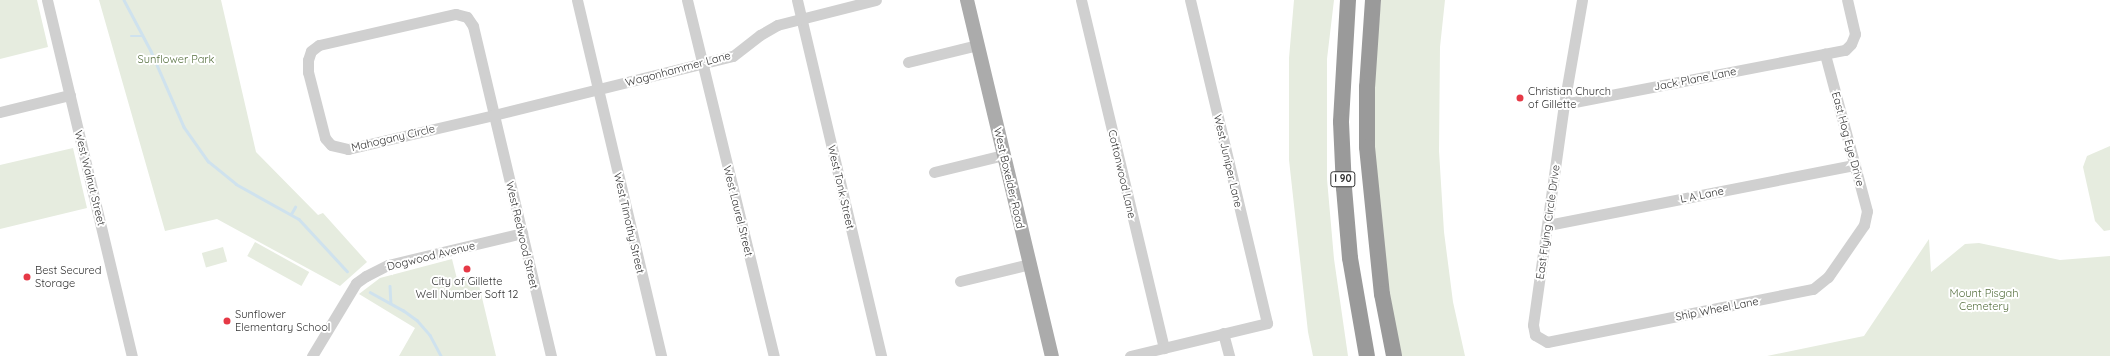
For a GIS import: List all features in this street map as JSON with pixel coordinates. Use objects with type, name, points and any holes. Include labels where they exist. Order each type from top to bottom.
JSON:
[{"type":"highway","name":"I 90","points":[[1348,0],[1336,176],[1356,356]]},
{"type":"highway","name":"I 90","points":[[1373,0],[1367,87],[1367,147],[1378,254],[1394,356]]},
{"type":"highway","name":"I 90","points":[[1342,73],[1340,122],[1348,235],[1367,356]]},
{"type":"highway","name":"I 90","points":[[1378,254],[1400,356]]},
{"type":"main road","name":"West Boxelder Road","points":[[967,0],[1052,356]]},
{"type":"street","name":"West Walnut Street","points":[[47,0],[132,356]]},
{"type":"street","name":"West Timothy Street","points":[[577,0],[661,356]]},
{"type":"street","name":"West Laurel Street","points":[[687,0],[774,356]]},
{"type":"street","name":"West Tonk Street","points":[[797,0],[881,356]]},
{"type":"street","name":"Wagonhammer Lane","points":[[494,115],[702,65],[733,56],[760,34],[777,25],[876,0]]},
{"type":"street","name":"Cottonwood Lane","points":[[1081,0],[1164,348]]},
{"type":"street","name":"West Juniper Lane","points":[[1190,0],[1267,323],[1224,334]]},
{"type":"street","name":"East Flying Circle Drive","points":[[1539,339],[1533,325],[1564,104],[1582,0]]},
{"type":"street","name":"Jack Plane Lane","points":[[1564,104],[1845,50],[1851,44],[1855,34],[1846,0]]},
{"type":"street","name":"Mahogany Circle","points":[[456,14],[467,17],[473,26],[494,115],[348,149],[339,149],[330,145],[325,138],[308,72],[308,60],[312,51],[319,46],[456,14]]},
{"type":"street","points":[[908,62],[978,45]]},
{"type":"street","name":"East Hog Eye Drive","points":[[1825,54],[1867,211],[1864,225]]},
{"type":"street","points":[[0,112],[70,95]]},
{"type":"street","name":"West Redwood Street","points":[[494,115],[551,356]]},
{"type":"street","points":[[934,172],[1004,155]]},
{"type":"street","name":"L A Lane","points":[[1548,225],[1855,165]]},
{"type":"street","name":"Ship Wheel Lane","points":[[1539,339],[1556,341],[1813,289],[1828,278],[1864,225]]},
{"type":"street","name":"Dogwood Avenue","points":[[312,356],[356,283],[366,276],[388,266],[522,233]]},
{"type":"street","points":[[960,281],[1030,264]]},
{"type":"street","points":[[1130,356],[1224,334],[1229,356]]},
{"type":"green space","points":[[0,0],[37,0],[48,47],[0,59]]},
{"type":"green space","name":"Sunflower Park","points":[[99,0],[221,0],[256,152],[318,215],[323,213],[367,262],[340,286],[217,219],[165,231]]},
{"type":"green space","points":[[1294,0],[1334,0],[1327,59],[1327,179],[1334,259],[1348,356],[1313,356],[1308,332],[1289,160],[1289,58]]},
{"type":"green space","points":[[1381,0],[1445,0],[1440,47],[1439,151],[1444,232],[1453,302],[1465,356],[1402,356],[1396,331],[1383,254],[1373,133],[1376,51]]},
{"type":"green space","points":[[2110,146],[2110,230],[2104,231],[2095,221],[2083,167],[2087,156]]},
{"type":"green space","points":[[73,148],[87,208],[0,229],[0,165]]},
{"type":"green space","name":"Mount Pisgah Cemetery","points":[[1929,239],[1931,272],[1965,244],[1979,243],[2060,260],[2110,256],[2110,356],[1767,356],[1864,336]]},
{"type":"green space","points":[[255,242],[309,272],[301,286],[247,256]]},
{"type":"green space","points":[[223,247],[227,261],[206,267],[202,253]]},
{"type":"green space","points":[[452,259],[457,279],[470,276],[471,282],[478,281],[496,356],[399,356],[415,328],[359,294],[380,278]]},
{"type":"waterway","points":[[124,0],[151,51],[184,127],[208,161],[236,184],[299,219],[347,271]]},
{"type":"waterway","points":[[131,36],[143,36]]},
{"type":"waterway","points":[[291,214],[295,207]]},
{"type":"waterway","points":[[390,286],[391,303]]},
{"type":"waterway","points":[[370,292],[403,310],[417,320],[430,335],[441,356]]},
{"type":"place","name":"Christian Church of Gillette","points":[[1520,98]]},
{"type":"place","name":"City of Gillette Well Number Soft 12","points":[[467,269]]},
{"type":"place","name":"Best Secured Storage","points":[[27,277]]},
{"type":"place","name":"Sunflower Elementary School","points":[[227,321]]}]
